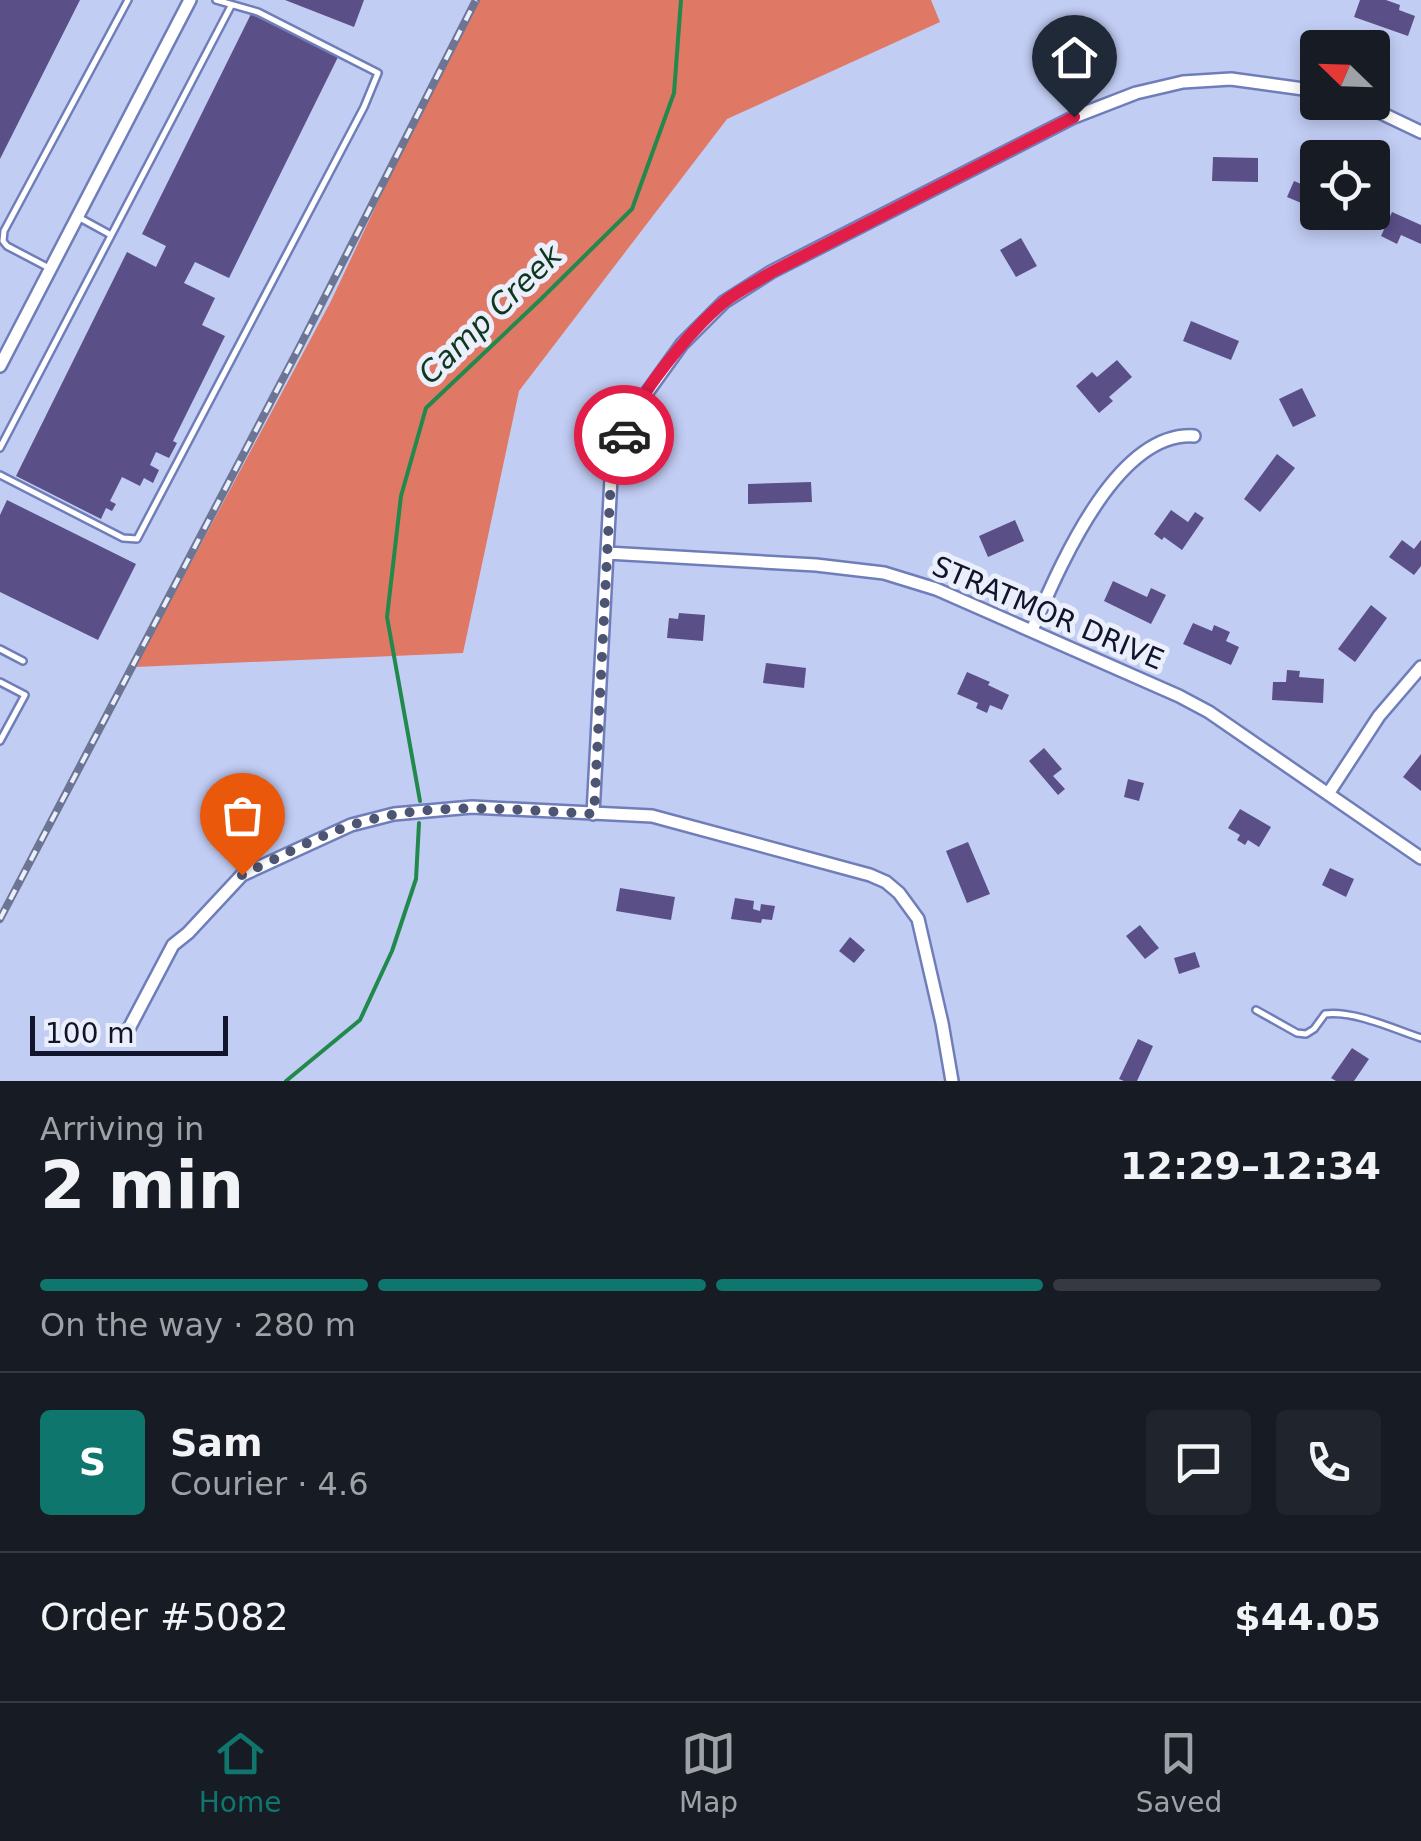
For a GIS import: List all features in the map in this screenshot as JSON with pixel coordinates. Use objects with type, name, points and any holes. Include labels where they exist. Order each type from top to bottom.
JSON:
[{"type":"street","points":[[0,366],[4,349],[190,0]]},
{"type":"street","points":[[594,814],[611,478],[626,426],[682,344],[724,302],[772,272],[1074,117],[1136,93],[1183,82],[1231,79],[1300,86]]},
{"type":"street","points":[[1390,117],[1421,132]]},
{"type":"street","points":[[1032,630],[1066,553],[1114,482],[1143,454],[1165,440],[1194,436]]},
{"type":"street","name":"STRATMOR DRIVE","points":[[607,552],[816,565],[884,573],[936,589],[1209,712],[1421,858]]},
{"type":"street","points":[[1328,794],[1379,716],[1421,667]]},
{"type":"street","points":[[126,1036],[174,945],[242,875],[351,825],[394,814],[472,807],[652,816],[870,875],[899,893],[918,918],[952,1081]]},
{"type":"lane","points":[[50,269],[7,246],[2,241],[4,231],[128,0]]},
{"type":"lane","points":[[0,474],[123,538],[137,539],[364,107],[378,72],[258,12],[216,0]]},
{"type":"lane","points":[[0,448],[231,6]]},
{"type":"lane","points":[[77,217],[112,235]]},
{"type":"lane","points":[[0,649],[23,661]]},
{"type":"lane","points":[[0,682],[25,696],[0,741]]},
{"type":"lane","points":[[1256,1010],[1298,1033],[1314,1029],[1324,1014],[1331,1012],[1421,1038]]},
{"type":"shaded area","points":[[473,0],[931,0],[940,22],[727,119],[519,391],[463,653],[135,667],[331,301]]},
{"type":"building","points":[[0,0],[80,0],[0,159]]},
{"type":"building","points":[[285,0],[364,0],[354,27]]},
{"type":"building","points":[[1360,0],[1386,0],[1415,16],[1408,36],[1354,17]]},
{"type":"building","points":[[251,14],[338,57],[229,278],[195,262],[184,283],[215,298],[202,325],[225,336],[173,441],[177,443],[169,458],[156,452],[150,465],[159,470],[153,483],[144,478],[140,486],[122,477],[110,501],[116,504],[112,511],[106,508],[101,519],[16,476],[127,252],[156,267],[166,246],[142,234]]},
{"type":"building","points":[[1213,157],[1258,158],[1258,182],[1212,181]]},
{"type":"building","points":[[1294,181],[1300,184],[1300,202],[1287,197]]},
{"type":"building","points":[[1392,212],[1421,225],[1421,244],[1401,235],[1397,244],[1381,236],[1384,230],[1390,230]]},
{"type":"building","points":[[1021,238],[1037,266],[1016,277],[1000,250]]},
{"type":"building","points":[[1191,321],[1239,341],[1231,360],[1183,341]]},
{"type":"building","points":[[1117,360],[1132,377],[1109,397],[1113,401],[1099,413],[1076,386],[1092,372],[1097,377]]},
{"type":"building","points":[[1302,388],[1316,416],[1293,427],[1279,399]]},
{"type":"building","points":[[1277,454],[1295,468],[1260,512],[1244,499]]},
{"type":"building","points":[[811,482],[812,502],[748,504],[748,484]]},
{"type":"building","points":[[7,500],[136,564],[98,640],[0,592],[0,515]]},
{"type":"building","points":[[1171,510],[1188,522],[1195,512],[1204,518],[1182,550],[1154,534]]},
{"type":"building","points":[[1015,520],[1024,541],[988,557],[979,536]]},
{"type":"building","points":[[1402,540],[1414,549],[1421,540],[1421,566],[1414,575],[1389,557]]},
{"type":"building","points":[[1113,581],[1147,597],[1151,588],[1166,595],[1151,624],[1104,601]]},
{"type":"building","points":[[1371,605],[1387,618],[1355,662],[1338,649]]},
{"type":"building","points":[[679,613],[705,615],[703,641],[667,638],[669,618],[678,619]]},
{"type":"building","points":[[1193,623],[1212,631],[1214,625],[1230,632],[1226,641],[1239,647],[1231,665],[1183,644]]},
{"type":"building","points":[[766,663],[806,668],[804,688],[763,683]]},
{"type":"building","points":[[1287,670],[1300,671],[1299,677],[1324,679],[1323,703],[1272,700],[1273,682],[1286,682]]},
{"type":"building","points":[[967,672],[1009,695],[1002,710],[990,705],[987,713],[976,708],[978,703],[957,694]]},
{"type":"building","points":[[1044,748],[1062,769],[1053,776],[1065,789],[1058,795],[1029,761]]},
{"type":"building","points":[[1421,754],[1421,791],[1403,777]]},
{"type":"building","points":[[1128,779],[1144,783],[1139,801],[1124,797]]},
{"type":"building","points":[[1240,809],[1271,827],[1259,847],[1248,840],[1245,845],[1237,840],[1240,835],[1228,828]]},
{"type":"building","points":[[968,842],[990,894],[967,903],[946,851]]},
{"type":"building","points":[[1330,868],[1354,879],[1346,897],[1322,885]]},
{"type":"building","points":[[620,888],[675,897],[671,920],[616,911]]},
{"type":"building","points":[[735,898],[754,901],[753,909],[760,911],[761,904],[775,906],[772,920],[762,919],[761,923],[731,919]]},
{"type":"building","points":[[1140,925],[1159,948],[1145,959],[1126,936]]},
{"type":"building","points":[[850,937],[865,950],[854,963],[839,951]]},
{"type":"building","points":[[1195,952],[1200,967],[1179,974],[1174,958]]},
{"type":"building","points":[[1138,1039],[1153,1046],[1137,1081],[1119,1079]]},
{"type":"building","points":[[1352,1048],[1369,1059],[1354,1081],[1336,1081],[1331,1078]]},
{"type":"waterway","name":"Camp Creek","points":[[420,801],[387,617],[401,496],[426,408],[632,209],[674,93],[681,0]]},
{"type":"waterway","name":"Camp Creek","points":[[286,1081],[360,1020],[392,951],[416,879],[419,823]]},
{"type":"railway","points":[[0,919],[476,0]]},
{"type":"way so far","points":[[242,875],[351,825],[394,814],[472,807],[594,814],[611,478],[624,435]]},
{"type":"route","points":[[624,435],[646,394],[682,344],[724,302],[772,272],[1074,117]]}]
